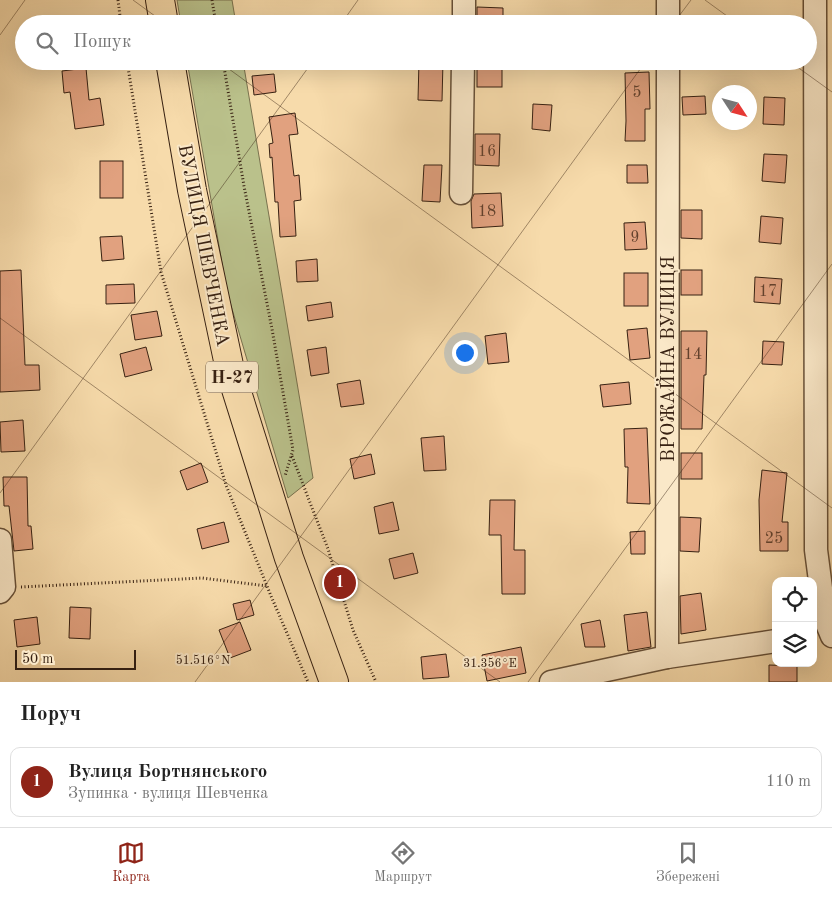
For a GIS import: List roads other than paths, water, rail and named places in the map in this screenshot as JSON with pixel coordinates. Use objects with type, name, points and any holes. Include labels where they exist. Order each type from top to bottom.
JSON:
[{"type":"main road","points":[[160,0],[162,15]]},
{"type":"main road","name":"ВУЛИЦЯ ШЕВЧЕНКА","points":[[172,70],[192,190],[230,370],[289,558],[334,682]]},
{"type":"street","points":[[464,0],[464,15]]},
{"type":"street","points":[[668,0],[668,15]]},
{"type":"street","points":[[815,0],[815,15]]},
{"type":"street","points":[[461,193],[463,70]]},
{"type":"street","name":"ВРОЖАЙНА ВУЛИЦЯ","points":[[666,657],[668,70]]},
{"type":"street","points":[[815,70],[816,550],[825,619],[825,635]]},
{"type":"street","points":[[0,540],[2,590]]},
{"type":"street","points":[[550,682],[666,657],[772,642]]},
{"type":"place","name":"Вулиця Бортнянського","points":[[340,583]]}]
